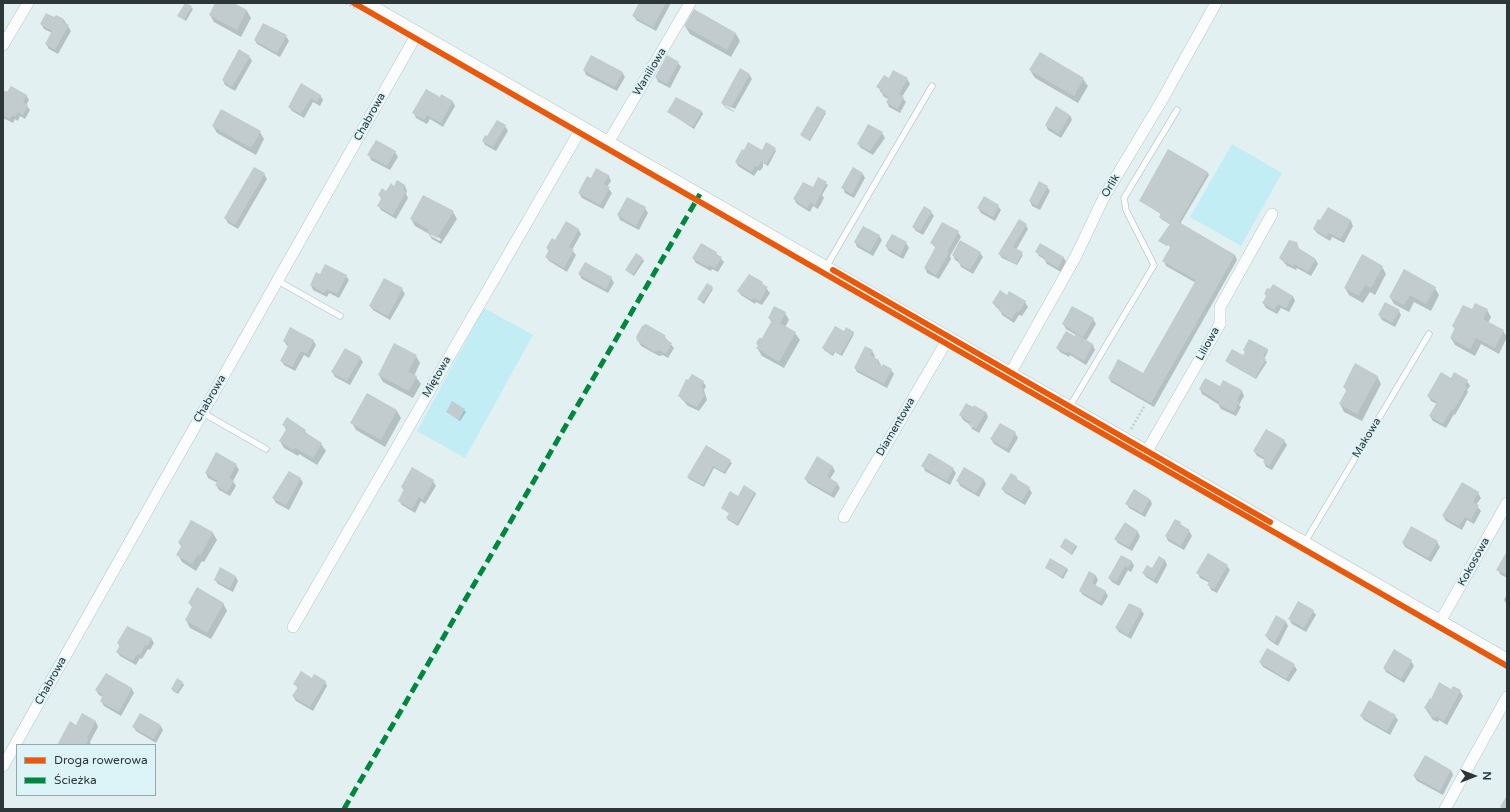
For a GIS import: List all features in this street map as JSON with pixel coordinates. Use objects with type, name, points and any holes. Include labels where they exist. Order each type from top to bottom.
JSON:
[{"type":"street","points":[[3,45],[28,3]]},
{"type":"street","name":"Waniliowa","points":[[609,141],[690,3]]},
{"type":"street","name":"Orlik","points":[[1011,372],[1076,256],[1104,197],[1216,3]]},
{"type":"street","points":[[367,7],[418,32],[582,127],[609,141],[1507,659]]},
{"type":"street","name":"Chabrowa","points":[[3,766],[418,32]]},
{"type":"street","name":"Miętowa","points":[[293,627],[582,127]]},
{"type":"street","name":"Liliowa","points":[[1148,451],[1220,324],[1220,307],[1272,214]]},
{"type":"street","name":"Diamentowa","points":[[844,516],[949,337]]},
{"type":"street","name":"Kokosowa","points":[[1441,620],[1507,503]]},
{"type":"street","points":[[1445,809],[1507,697]]},
{"type":"lane","points":[[826,266],[932,86]]},
{"type":"lane","points":[[1070,406],[1154,265],[1126,210],[1124,198],[1177,110]]},
{"type":"lane","points":[[278,280],[340,316]]},
{"type":"lane","name":"Makowa","points":[[1305,542],[1429,334]]},
{"type":"lane","points":[[203,413],[266,449]]},
{"type":"path","points":[[354,3],[367,7]]},
{"type":"path","points":[[1129,432],[1145,405]]},
{"type":"shaded area","points":[[1232,144],[1282,173],[1241,246],[1190,217]]},
{"type":"shaded area","points":[[484,308],[533,335],[465,458],[417,431]]},
{"type":"building","points":[[185,3],[192,6],[184,20],[177,16]]},
{"type":"building","points":[[215,3],[234,3],[247,10],[237,30],[209,15]]},
{"type":"building","points":[[639,3],[666,3],[653,27],[632,16]]},
{"type":"building","points":[[694,9],[736,33],[727,50],[684,26]]},
{"type":"building","points":[[46,13],[54,17],[56,15],[64,19],[63,22],[69,25],[55,50],[45,44],[52,31],[40,24]]},
{"type":"building","points":[[263,23],[287,35],[277,53],[254,40]]},
{"type":"building","points":[[239,49],[250,56],[232,87],[222,80]]},
{"type":"building","points":[[1040,52],[1084,78],[1074,96],[1029,70]]},
{"type":"building","points":[[591,55],[623,72],[615,87],[583,70]]},
{"type":"building","points":[[667,55],[679,62],[667,84],[655,77]]},
{"type":"building","points":[[740,68],[750,74],[731,108],[721,103]]},
{"type":"building","points":[[893,70],[908,78],[899,94],[904,97],[897,109],[886,102],[889,97],[880,92],[882,90],[876,87],[884,75],[889,78]]},
{"type":"building","points":[[301,83],[321,95],[317,102],[311,98],[301,114],[288,107]]},
{"type":"building","points":[[11,86],[27,95],[23,102],[28,105],[23,115],[18,112],[15,117],[12,115],[10,119],[3,115],[3,90],[7,92]]},
{"type":"building","points":[[426,89],[440,97],[441,94],[453,101],[441,123],[427,115],[424,120],[412,113]]},
{"type":"building","points":[[676,97],[702,111],[693,127],[667,112]]},
{"type":"building","points":[[817,106],[826,111],[809,140],[800,135]]},
{"type":"building","points":[[1056,106],[1070,115],[1059,134],[1045,125]]},
{"type":"building","points":[[221,109],[261,131],[251,148],[212,126]]},
{"type":"building","points":[[497,120],[506,125],[493,147],[482,141]]},
{"type":"building","points":[[868,124],[883,132],[870,151],[857,144]]},
{"type":"building","points":[[376,140],[396,151],[387,166],[367,155]]},
{"type":"building","points":[[748,142],[762,150],[766,142],[776,148],[766,164],[761,161],[758,167],[755,166],[752,172],[735,162],[742,149],[744,150]]},
{"type":"building","points":[[1168,149],[1208,172],[1179,222],[1235,255],[1151,403],[1108,378],[1118,359],[1143,373],[1196,280],[1162,261],[1171,246],[1158,241],[1170,224],[1159,217],[1161,213],[1139,201]]},
{"type":"building","points":[[254,167],[265,173],[235,225],[224,218]]},
{"type":"building","points":[[853,167],[863,173],[852,194],[841,188]]},
{"type":"building","points":[[596,168],[609,175],[604,184],[610,187],[600,205],[578,193],[587,176],[591,178]]},
{"type":"building","points":[[818,177],[827,182],[815,205],[811,202],[807,208],[793,199],[803,182],[813,187]]},
{"type":"building","points":[[397,180],[405,185],[403,190],[406,192],[393,215],[377,206],[382,197],[378,195],[382,188],[386,191],[391,183],[394,186]]},
{"type":"building","points":[[1039,181],[1048,186],[1037,206],[1029,201]]},
{"type":"building","points":[[423,195],[454,211],[437,238],[427,232],[429,230],[410,219]]},
{"type":"building","points":[[984,196],[999,205],[993,217],[977,208]]},
{"type":"building","points":[[627,197],[646,207],[636,226],[617,215]]},
{"type":"building","points":[[924,206],[932,211],[920,231],[912,227]]},
{"type":"building","points":[[1328,207],[1351,220],[1341,239],[1329,233],[1327,237],[1313,229],[1318,219],[1320,220]]},
{"type":"building","points":[[1019,219],[1027,224],[1013,247],[1023,252],[1016,264],[998,254]]},
{"type":"building","points":[[566,221],[579,229],[569,247],[574,250],[564,268],[545,257],[549,250],[546,248],[552,238],[555,240]]},
{"type":"building","points":[[942,222],[959,231],[947,252],[949,253],[936,275],[924,268],[936,246],[930,243]]},
{"type":"building","points":[[863,226],[880,235],[870,252],[854,242]]},
{"type":"building","points":[[892,234],[907,242],[900,255],[885,246]]},
{"type":"building","points":[[960,240],[981,252],[970,270],[958,263],[959,260],[952,255]]},
{"type":"building","points":[[1289,240],[1297,242],[1297,247],[1316,259],[1308,272],[1294,264],[1293,266],[1286,262],[1285,263],[1279,258]]},
{"type":"building","points":[[701,243],[717,252],[716,254],[722,257],[715,268],[709,265],[708,267],[692,258]]},
{"type":"building","points":[[1040,243],[1064,257],[1058,268],[1035,252]]},
{"type":"building","points":[[636,253],[643,258],[633,275],[625,270]]},
{"type":"building","points":[[1362,254],[1383,266],[1371,288],[1365,285],[1359,296],[1344,288]]},
{"type":"building","points":[[585,262],[612,277],[606,289],[578,274]]},
{"type":"building","points":[[325,264],[347,275],[337,294],[327,289],[324,293],[310,285],[316,272],[320,274]]},
{"type":"building","points":[[1404,269],[1436,287],[1426,304],[1410,295],[1404,305],[1389,297]]},
{"type":"building","points":[[749,274],[763,282],[762,284],[768,287],[760,301],[753,298],[752,300],[737,291]]},
{"type":"building","points":[[384,278],[403,288],[388,316],[369,306]]},
{"type":"building","points":[[707,283],[713,287],[703,302],[697,299]]},
{"type":"building","points":[[1273,284],[1293,296],[1286,308],[1278,304],[1274,310],[1262,303],[1267,295],[1264,294],[1267,288],[1270,289]]},
{"type":"building","points":[[1000,290],[1007,295],[1009,291],[1026,301],[1019,312],[1017,311],[1011,319],[998,310],[1000,308],[992,303]]},
{"type":"building","points":[[1385,302],[1400,310],[1392,323],[1378,315]]},
{"type":"building","points":[[1475,303],[1488,309],[1483,319],[1504,330],[1495,348],[1476,338],[1470,349],[1450,338],[1455,328],[1452,326],[1463,305],[1472,309]]},
{"type":"building","points":[[774,306],[786,312],[780,323],[796,332],[779,362],[756,348],[758,346],[756,343],[759,338],[762,338],[772,320],[768,318]]},
{"type":"building","points":[[1072,306],[1094,318],[1083,337],[1062,324]]},
{"type":"building","points":[[646,324],[665,335],[666,340],[672,343],[666,354],[660,350],[655,352],[637,341],[636,337],[642,326]]},
{"type":"building","points":[[835,326],[844,331],[846,327],[854,332],[840,355],[834,351],[832,354],[822,348]]},
{"type":"building","points":[[290,327],[314,340],[307,354],[301,351],[292,367],[280,361],[289,344],[283,341]]},
{"type":"building","points":[[1066,331],[1075,336],[1076,334],[1093,344],[1084,361],[1067,351],[1066,353],[1056,348]]},
{"type":"building","points":[[1249,339],[1268,349],[1263,357],[1266,359],[1255,378],[1225,361],[1232,349],[1243,355],[1245,352],[1243,350]]},
{"type":"building","points":[[394,343],[417,355],[408,372],[417,376],[409,391],[378,375]]},
{"type":"building","points":[[865,346],[873,350],[870,355],[879,360],[877,363],[882,366],[883,364],[892,369],[884,384],[854,368]]},
{"type":"building","points":[[345,348],[361,357],[347,381],[331,372]]},
{"type":"building","points":[[1355,363],[1378,376],[1357,414],[1339,404],[1347,389],[1343,387]]},
{"type":"building","points":[[1441,372],[1451,378],[1454,372],[1468,380],[1465,386],[1467,387],[1453,411],[1451,410],[1443,424],[1429,416],[1437,402],[1427,396]]},
{"type":"building","points":[[692,374],[704,381],[701,387],[704,389],[702,392],[705,394],[697,407],[684,401],[678,396],[686,379],[688,380]]},
{"type":"building","points":[[1205,378],[1220,386],[1223,380],[1242,390],[1237,401],[1239,402],[1234,412],[1218,404],[1219,402],[1199,389]]},
{"type":"building","points":[[367,393],[397,410],[381,440],[350,423]]},
{"type":"building","points":[[452,401],[465,409],[459,420],[446,412]]},
{"type":"building","points":[[966,403],[973,407],[974,405],[986,412],[976,429],[968,424],[970,422],[959,415]]},
{"type":"building","points":[[287,417],[306,430],[305,432],[322,443],[313,458],[295,448],[293,450],[279,441],[287,428],[282,425]]},
{"type":"building","points":[[1000,423],[1016,432],[1007,449],[990,439]]},
{"type":"building","points":[[1266,429],[1285,440],[1269,466],[1263,462],[1265,458],[1253,451]]},
{"type":"building","points":[[706,445],[731,460],[724,472],[713,466],[703,485],[687,477]]},
{"type":"building","points":[[216,452],[237,464],[229,478],[234,481],[227,492],[215,485],[218,481],[205,473]]},
{"type":"building","points":[[929,453],[954,468],[947,481],[921,466]]},
{"type":"building","points":[[817,456],[833,466],[827,476],[838,483],[831,494],[804,479]]},
{"type":"building","points":[[412,467],[434,480],[423,500],[419,497],[412,509],[398,501],[404,489],[401,487]]},
{"type":"building","points":[[964,467],[984,479],[976,493],[956,481]]},
{"type":"building","points":[[289,471],[301,478],[286,506],[272,498]]},
{"type":"building","points":[[1011,473],[1017,477],[1017,479],[1030,487],[1022,501],[1001,489]]},
{"type":"building","points":[[1462,482],[1479,492],[1473,502],[1479,505],[1471,520],[1465,517],[1459,526],[1442,516]]},
{"type":"building","points":[[744,485],[755,492],[737,524],[726,518],[729,513],[721,508],[730,491],[738,496]]},
{"type":"building","points":[[1134,489],[1150,499],[1142,513],[1125,504]]},
{"type":"building","points":[[1175,519],[1190,530],[1181,546],[1165,536]]},
{"type":"building","points":[[191,520],[213,532],[200,556],[198,554],[192,564],[176,555],[182,545],[178,543]]},
{"type":"building","points":[[1125,522],[1138,531],[1129,547],[1114,539]]},
{"type":"building","points":[[1411,526],[1438,541],[1428,558],[1402,543]]},
{"type":"building","points":[[1065,538],[1076,545],[1071,554],[1060,547]]},
{"type":"building","points":[[1507,551],[1507,575],[1496,570]]},
{"type":"building","points":[[1208,553],[1228,565],[1214,589],[1207,585],[1210,581],[1196,573]]},
{"type":"building","points":[[1121,555],[1132,561],[1128,568],[1125,566],[1116,582],[1108,578]]},
{"type":"building","points":[[1159,556],[1165,560],[1154,580],[1142,573],[1147,565],[1152,568]]},
{"type":"building","points":[[1050,558],[1067,568],[1062,577],[1045,568]]},
{"type":"building","points":[[220,567],[236,576],[230,588],[214,580]]},
{"type":"building","points":[[1089,571],[1096,575],[1092,583],[1106,591],[1100,602],[1079,591]]},
{"type":"building","points":[[197,587],[224,603],[207,633],[185,620],[193,605],[188,603]]},
{"type":"building","points":[[1298,601],[1314,610],[1304,628],[1288,619]]},
{"type":"building","points":[[1129,603],[1142,609],[1128,635],[1115,628]]},
{"type":"building","points":[[1276,615],[1286,621],[1275,642],[1265,636]]},
{"type":"building","points":[[127,626],[152,638],[147,646],[145,645],[140,655],[137,654],[133,661],[116,652],[120,645],[117,643]]},
{"type":"building","points":[[1267,648],[1295,664],[1286,679],[1259,662]]},
{"type":"building","points":[[1394,649],[1412,660],[1401,679],[1383,668]]},
{"type":"building","points":[[301,671],[312,678],[314,674],[326,681],[310,707],[292,696],[298,687],[293,684]]},
{"type":"building","points":[[106,673],[132,688],[119,712],[100,701],[103,695],[95,690]]},
{"type":"building","points":[[177,678],[183,682],[177,692],[171,689]]},
{"type":"building","points":[[1439,682],[1451,689],[1453,686],[1461,690],[1444,721],[1436,716],[1435,718],[1429,715],[1431,712],[1424,708],[1430,698],[1431,699]]},
{"type":"building","points":[[1369,700],[1396,715],[1387,731],[1360,716]]},
{"type":"building","points":[[82,713],[96,721],[87,738],[89,739],[86,744],[58,744],[70,721],[76,725]]},
{"type":"building","points":[[140,713],[161,725],[154,739],[132,727]]},
{"type":"building","points":[[1425,755],[1451,770],[1440,791],[1413,776]]},
{"type":"building","points":[[1507,795],[1507,809],[1503,809],[1500,807]]},
{"type":"marked path","points":[[344,809],[700,194]]},
{"type":"cycle path","points":[[354,3],[1507,666]]},
{"type":"cycle path","points":[[833,270],[1270,522]]}]
